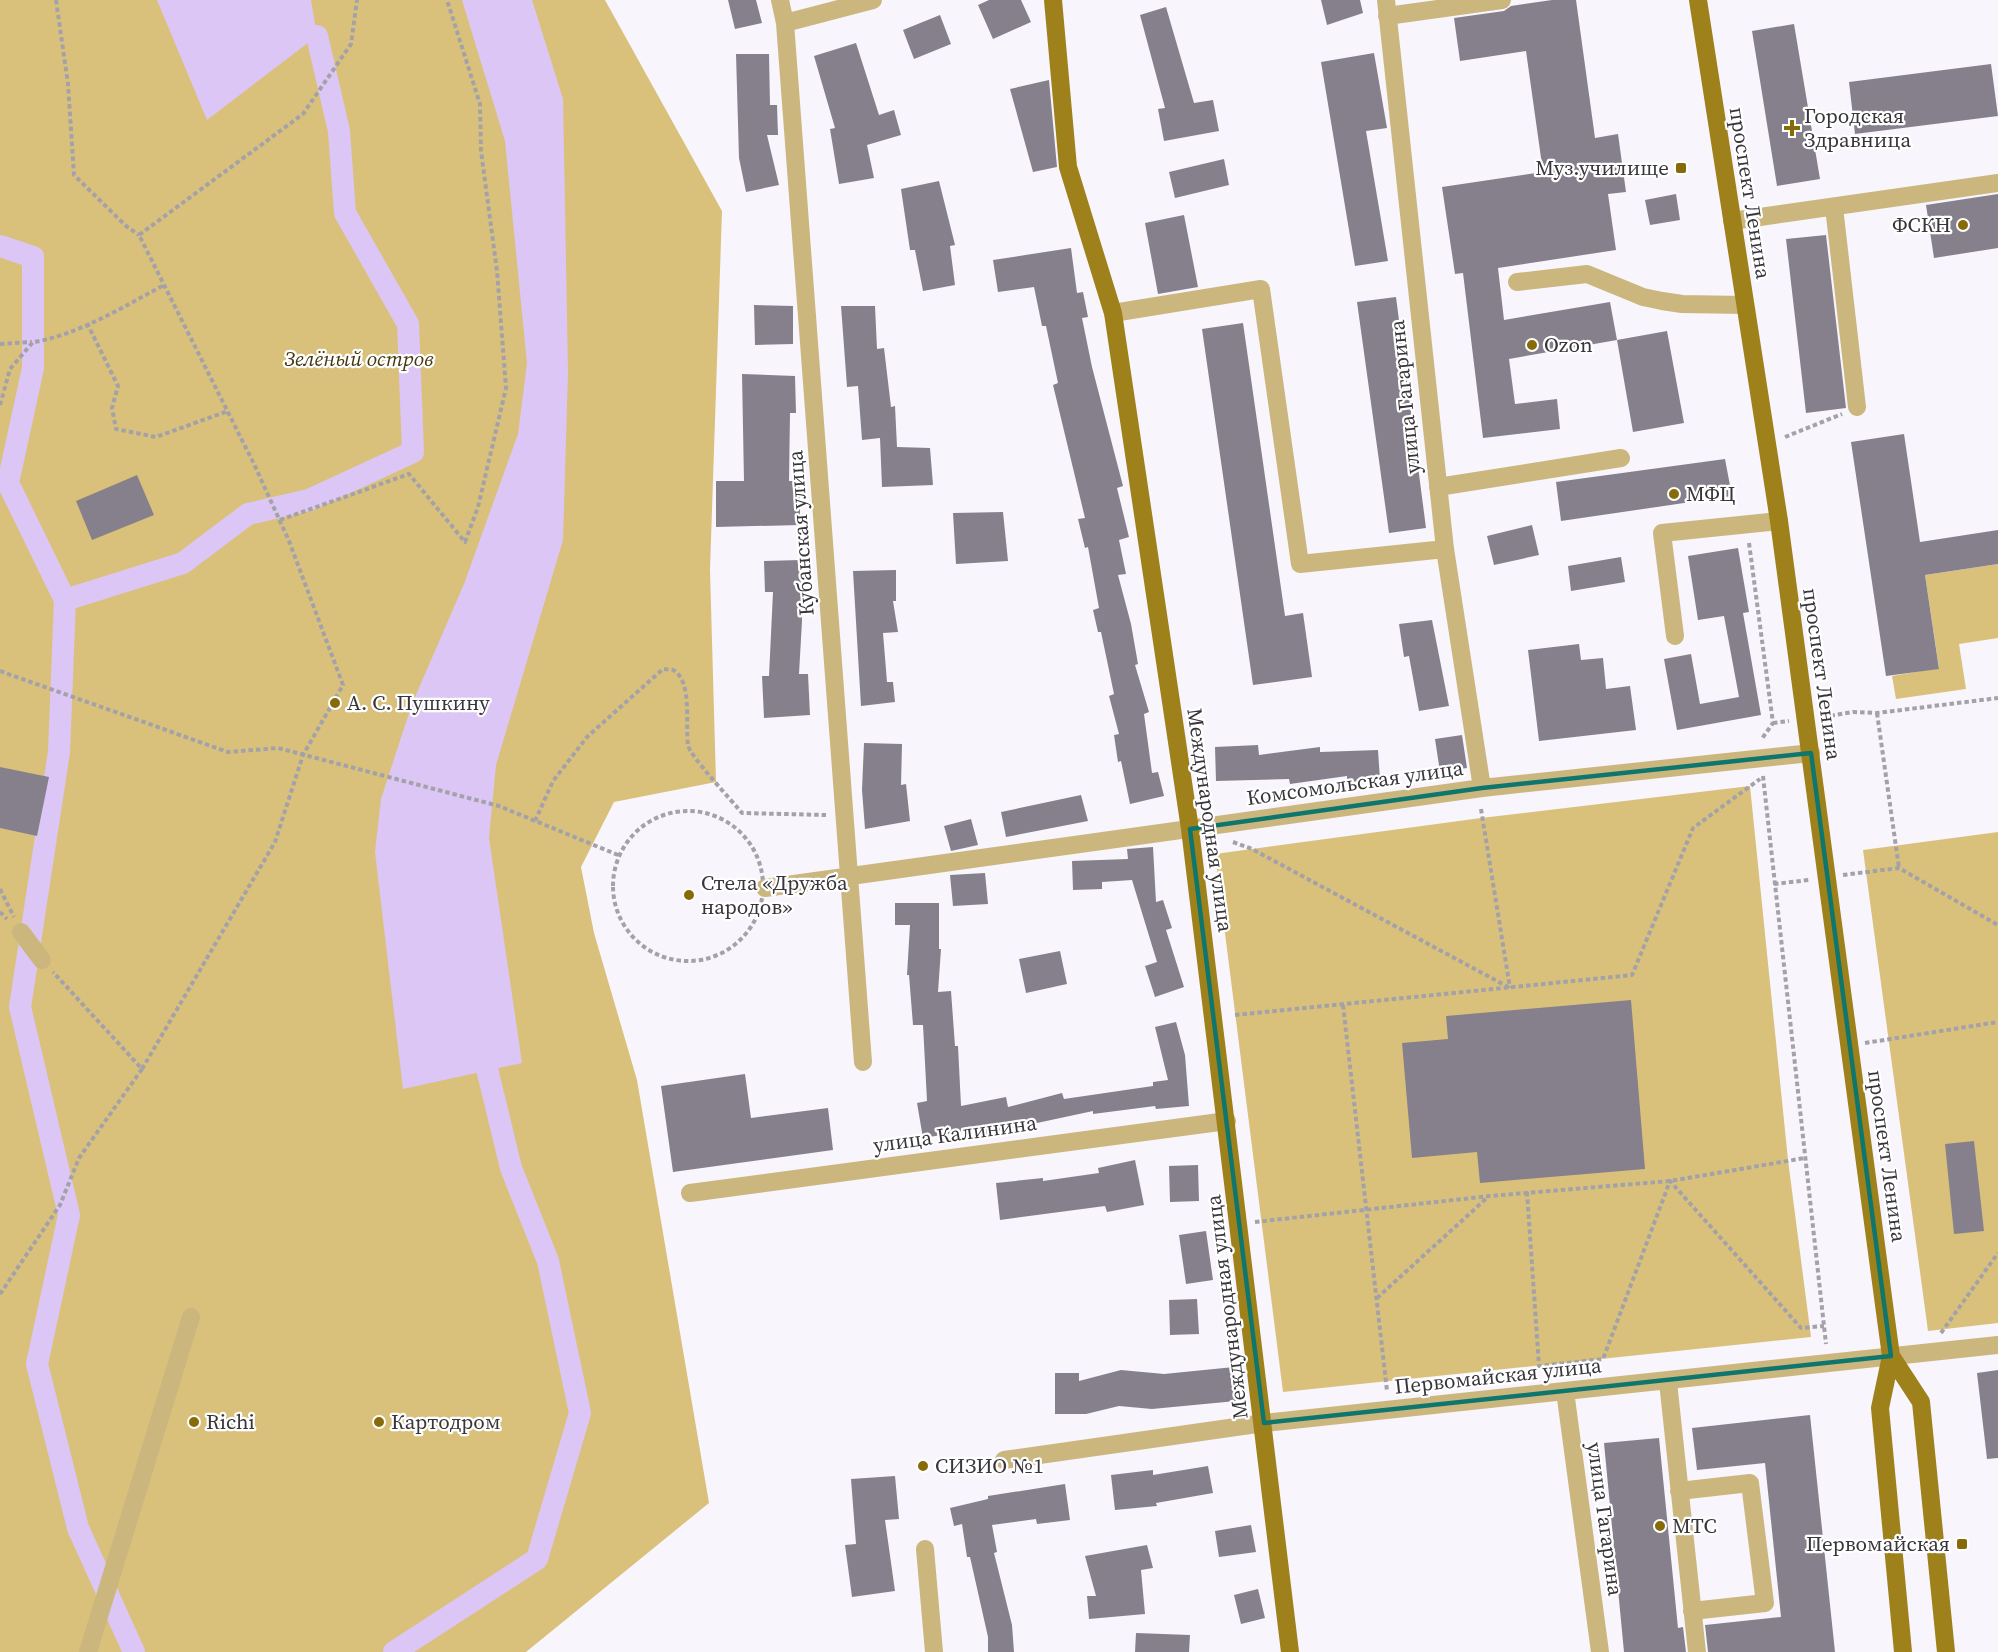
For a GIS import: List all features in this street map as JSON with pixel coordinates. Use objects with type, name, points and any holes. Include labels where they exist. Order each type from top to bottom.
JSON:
[{"type":"main road","name":"Международная улица","points":[[1053,0],[1068,167],[1113,314],[1190,828],[1290,1652]]},
{"type":"main road","name":"проспект Ленина","points":[[1698,0],[1779,521],[1891,1356],[1880,1408],[1903,1652]]},
{"type":"main road","name":"проспект Ленина","points":[[1891,1356],[1921,1402],[1946,1652]]},
{"type":"street","name":"Кубанская улица","points":[[780,0],[785,22],[863,1062]]},
{"type":"street","points":[[785,22],[873,0]]},
{"type":"street","points":[[1386,8],[1502,0]]},
{"type":"street","name":"улица Гагарина","points":[[1386,8],[1445,549],[1482,788]]},
{"type":"street","points":[[1732,221],[1998,183]]},
{"type":"street","points":[[1834,207],[1857,407]]},
{"type":"street","points":[[1517,282],[1587,274],[1643,297],[1662,301],[1682,304],[1745,305]]},
{"type":"street","points":[[1113,314],[1261,289],[1300,564],[1445,549]]},
{"type":"street","points":[[1438,487],[1621,458]]},
{"type":"street","points":[[1675,636],[1662,533],[1779,521]]},
{"type":"street","name":"Комсомольская улица","points":[[765,888],[1482,788],[1763,768],[1811,753]]},
{"type":"street","points":[[21,932],[42,960]]},
{"type":"street","name":"улица Калинина","points":[[690,1193],[1227,1120]]},
{"type":"street","points":[[88,1652],[191,1317]]},
{"type":"street","name":"Первомайская улица","points":[[1004,1460],[1264,1423],[1668,1382],[1998,1345]]},
{"type":"street","points":[[1668,1382],[1697,1652]]},
{"type":"street","name":"улица Гагарина","points":[[1565,1391],[1600,1652]]},
{"type":"street","points":[[1679,1491],[1750,1484],[1765,1603],[1692,1611]]},
{"type":"street","points":[[925,1549],[934,1652]]},
{"type":"path","points":[[0,1294],[60,1204],[79,1158],[142,1069],[275,842],[303,755],[343,685],[280,520],[139,235],[126,226],[74,174],[68,84],[56,0]]},
{"type":"path","points":[[139,235],[303,114],[351,44],[357,0]]},
{"type":"path","points":[[280,520],[409,474],[465,542],[478,507],[506,388],[497,271],[481,151],[480,104],[447,0]]},
{"type":"path","points":[[0,344],[49,340],[164,285]]},
{"type":"path","points":[[87,323],[118,386],[112,408],[116,429],[156,437],[228,411]]},
{"type":"path","points":[[0,405],[10,369],[33,342]]},
{"type":"path","points":[[1767,444],[1857,407]]},
{"type":"path","points":[[1746,524],[1773,723],[1760,741],[1828,1364]]},
{"type":"path","points":[[535,821],[553,781],[588,737],[663,669],[673,670],[681,677],[687,705],[688,747],[742,813],[845,815]]},
{"type":"path","points":[[0,671],[228,752],[278,748],[381,773],[499,807],[618,855]]},
{"type":"path","points":[[1852,712],[1877,713],[1998,698]]},
{"type":"path","points":[[1877,713],[1899,868],[1998,925]]},
{"type":"path","points":[[1752,778],[1763,768]]},
{"type":"path","points":[[1235,1015],[1632,975],[1693,828],[1763,768]]},
{"type":"path","points":[[1469,811],[1492,808]]},
{"type":"path","points":[[1481,809],[1510,989]]},
{"type":"path","points":[[684,810],[724,819],[754,848],[765,888],[750,931],[715,958],[671,961],[632,939],[612,900],[618,855],[644,823],[684,810]]},
{"type":"path","points":[[1240,839],[1229,841],[1252,849],[1510,989]]},
{"type":"path","points":[[0,889],[21,932]]},
{"type":"path","points":[[42,960],[142,1069]]},
{"type":"path","points":[[1343,1005],[1389,1410]]},
{"type":"path","points":[[1850,1046],[1998,1022]]},
{"type":"path","points":[[1239,1224],[1527,1192],[1670,1181],[1805,1158]]},
{"type":"path","points":[[1527,1192],[1539,1366],[1603,1359],[1670,1181]]},
{"type":"path","points":[[1670,1181],[1801,1328],[1824,1326]]},
{"type":"path","points":[[1376,1299],[1490,1196]]},
{"type":"path","points":[[1928,1352],[1998,1252]]},
{"type":"highlighted area","points":[[1811,753],[1891,1356],[1264,1423],[1190,829],[1482,788]]},
{"type":"green space","name":"Зелёный остров","points":[[0,0],[605,0],[722,211],[710,570],[716,782],[614,802],[581,867],[594,933],[637,1080],[709,1503],[526,1652],[0,1652]]},
{"type":"green space","points":[[1998,564],[1998,638],[1959,644],[1966,689],[1896,699],[1892,676],[1939,668],[1925,575]]},
{"type":"green space","points":[[1750,786],[1788,1160],[1811,1337],[1283,1392],[1215,854],[1481,818]]},
{"type":"green space","points":[[1998,832],[1998,1323],[1928,1331],[1863,850]]},
{"type":"shaded area","points":[[157,0],[311,0],[317,36],[207,120]]},
{"type":"shaded area","points":[[462,0],[532,0],[563,99],[568,372],[563,540],[496,765],[489,838],[522,1063],[403,1089],[375,852],[381,799],[412,704],[464,584],[518,434],[527,363],[505,141]]},
{"type":"building","points":[[728,0],[756,0],[762,23],[735,29]]},
{"type":"building","points":[[989,0],[1021,0],[1031,22],[993,39],[978,5]]},
{"type":"building","points":[[1321,0],[1360,0],[1363,13],[1327,25]]},
{"type":"building","points":[[1552,0],[1576,0],[1595,138],[1618,134],[1626,192],[1608,194],[1616,250],[1498,268],[1504,320],[1610,302],[1617,340],[1509,359],[1515,404],[1557,399],[1560,429],[1483,438],[1463,273],[1455,274],[1442,187],[1543,172],[1526,51],[1460,61],[1454,18],[1504,11],[1511,6]]},
{"type":"building","points":[[1166,7],[1194,103],[1213,100],[1219,131],[1164,141],[1158,109],[1165,108],[1140,15]]},
{"type":"building","points":[[940,15],[951,44],[914,59],[903,30]]},
{"type":"building","points":[[1794,24],[1820,179],[1777,186],[1752,31]]},
{"type":"building","points":[[856,43],[879,115],[894,110],[901,135],[867,145],[874,178],[839,184],[830,129],[835,128],[814,56]]},
{"type":"building","points":[[1374,53],[1387,128],[1366,131],[1388,261],[1355,266],[1321,62]]},
{"type":"building","points":[[736,54],[769,54],[770,105],[777,105],[778,135],[767,135],[779,185],[746,192],[739,158]]},
{"type":"building","points":[[1991,64],[1998,116],[1855,134],[1849,82]]},
{"type":"building","points":[[1049,80],[1057,167],[1033,172],[1010,89]]},
{"type":"building","points":[[1224,159],[1229,185],[1175,198],[1169,172]]},
{"type":"building","points":[[939,181],[955,245],[950,246],[955,285],[923,291],[915,250],[910,250],[901,189]]},
{"type":"building","points":[[1676,194],[1680,220],[1650,225],[1645,200]]},
{"type":"building","name":"ФСКН","points":[[1998,194],[1998,248],[1934,258],[1926,205]]},
{"type":"building","points":[[1184,215],[1198,287],[1158,294],[1145,223]]},
{"type":"building","points":[[1826,235],[1846,408],[1806,413],[1786,239]]},
{"type":"building","points":[[1071,248],[1077,293],[1083,292],[1088,317],[1082,318],[1092,367],[1123,486],[1117,488],[1129,537],[1119,540],[1126,574],[1118,575],[1131,624],[1138,664],[1135,665],[1149,712],[1144,714],[1152,773],[1158,772],[1164,796],[1130,804],[1121,761],[1118,762],[1114,735],[1119,734],[1109,696],[1114,694],[1101,632],[1098,632],[1093,610],[1099,608],[1088,547],[1085,548],[1078,519],[1085,518],[1053,385],[1058,383],[1046,326],[1042,326],[1034,287],[998,292],[993,260]]},
{"type":"building","points":[[1396,297],[1426,528],[1389,533],[1357,302]]},
{"type":"building","points":[[754,305],[793,306],[793,344],[755,345]]},
{"type":"building","points":[[841,306],[875,306],[877,349],[884,348],[891,407],[895,406],[897,447],[930,448],[933,485],[882,487],[880,438],[862,440],[858,386],[847,387]]},
{"type":"building","points":[[1243,323],[1285,616],[1303,613],[1312,677],[1253,685],[1202,329]]},
{"type":"building","points":[[1667,331],[1684,423],[1633,432],[1617,340]]},
{"type":"building","points":[[742,374],[795,376],[796,413],[790,413],[789,481],[800,481],[800,525],[716,527],[716,481],[744,481]]},
{"type":"building","points":[[1904,434],[1920,542],[1998,530],[1998,564],[1925,575],[1939,669],[1886,676],[1851,442]]},
{"type":"building","points":[[1725,459],[1732,496],[1561,521],[1556,482]]},
{"type":"building","points":[[137,475],[154,515],[92,540],[76,501]]},
{"type":"building","points":[[1003,512],[1008,561],[956,564],[953,513]]},
{"type":"building","points":[[1532,525],[1539,555],[1494,565],[1487,536]]},
{"type":"building","points":[[1738,548],[1749,612],[1743,613],[1761,715],[1677,730],[1664,659],[1691,654],[1700,704],[1739,697],[1724,616],[1698,620],[1688,556]]},
{"type":"building","points":[[1621,557],[1625,582],[1571,591],[1568,566]]},
{"type":"building","points":[[800,560],[802,621],[799,674],[808,674],[810,715],[764,718],[762,676],[769,676],[773,592],[765,592],[764,561]]},
{"type":"building","points":[[896,570],[896,601],[893,601],[898,632],[883,633],[887,682],[893,682],[895,702],[861,706],[853,571]]},
{"type":"building","points":[[1432,620],[1449,706],[1419,711],[1409,656],[1404,657],[1399,624]]},
{"type":"building","points":[[1579,644],[1581,660],[1603,658],[1606,689],[1630,686],[1636,730],[1539,741],[1528,650]]},
{"type":"building","points":[[1462,735],[1467,768],[1440,772],[1435,739]]},
{"type":"building","points":[[864,743],[902,744],[901,785],[906,784],[910,821],[865,829],[862,790]]},
{"type":"building","points":[[1258,745],[1259,755],[1320,747],[1320,752],[1378,750],[1380,780],[1347,782],[1347,776],[1290,784],[1289,779],[1216,781],[1215,747]]},
{"type":"building","points":[[0,767],[49,777],[37,836],[0,828]]},
{"type":"building","points":[[1081,795],[1088,821],[1006,837],[1001,812]]},
{"type":"building","points":[[971,819],[978,845],[951,851],[944,826]]},
{"type":"building","points":[[1153,847],[1156,902],[1163,900],[1172,928],[1166,930],[1184,987],[1155,997],[1145,966],[1157,962],[1132,880],[1102,882],[1102,889],[1073,890],[1072,861],[1128,859],[1127,849]]},
{"type":"building","points":[[985,873],[988,904],[953,906],[950,875]]},
{"type":"building","points":[[895,903],[939,903],[939,949],[941,949],[938,992],[951,991],[955,1046],[958,1046],[961,1106],[1006,1097],[1008,1107],[1062,1093],[1064,1099],[1153,1086],[1153,1082],[1168,1080],[1155,1027],[1176,1022],[1185,1055],[1189,1106],[1156,1109],[1155,1106],[1093,1114],[1093,1111],[986,1134],[984,1128],[923,1138],[917,1103],[927,1101],[923,1025],[913,1025],[909,975],[907,975],[910,925],[895,925]]},
{"type":"building","points":[[1060,951],[1067,984],[1026,993],[1019,959]]},
{"type":"building","points":[[1631,1000],[1645,1169],[1480,1183],[1477,1152],[1412,1158],[1402,1043],[1448,1039],[1446,1016]]},
{"type":"building","points":[[745,1074],[751,1118],[828,1108],[833,1150],[673,1172],[661,1086]]},
{"type":"building","points":[[1974,1141],[1984,1231],[1954,1234],[1945,1144]]},
{"type":"building","points":[[1135,1160],[1144,1205],[1107,1212],[1105,1206],[1000,1220],[996,1183],[1043,1178],[1043,1181],[1099,1173],[1098,1168]]},
{"type":"building","points":[[1198,1165],[1199,1201],[1170,1202],[1169,1166]]},
{"type":"building","points":[[1206,1231],[1213,1280],[1186,1284],[1179,1235]]},
{"type":"building","points":[[1197,1299],[1199,1334],[1170,1335],[1169,1300]]},
{"type":"building","points":[[1234,1367],[1236,1401],[1152,1409],[1119,1406],[1086,1414],[1055,1414],[1055,1373],[1079,1373],[1079,1381],[1121,1370],[1164,1374]]},
{"type":"building","points":[[1998,1370],[1998,1458],[1987,1459],[1977,1373]]},
{"type":"building","points":[[1810,1415],[1835,1652],[1708,1652],[1705,1625],[1781,1617],[1765,1463],[1697,1470],[1692,1428]]},
{"type":"building","points":[[1659,1438],[1678,1628],[1683,1627],[1686,1652],[1624,1652],[1604,1443]]},
{"type":"building","points":[[1208,1466],[1213,1493],[1156,1503],[1157,1506],[1115,1510],[1111,1475],[1153,1470],[1153,1475]]},
{"type":"building","points":[[895,1476],[899,1519],[885,1520],[895,1591],[852,1597],[845,1545],[856,1544],[851,1479]]},
{"type":"building","points":[[1065,1484],[1070,1520],[1037,1524],[1036,1519],[992,1525],[997,1552],[994,1553],[1012,1625],[1014,1652],[988,1652],[988,1637],[970,1557],[967,1557],[962,1524],[954,1526],[950,1508],[988,1499],[988,1496]]},
{"type":"building","points":[[1251,1525],[1256,1552],[1219,1557],[1215,1531]]},
{"type":"building","points":[[1147,1545],[1153,1568],[1141,1570],[1145,1614],[1089,1619],[1087,1596],[1096,1596],[1085,1556]]},
{"type":"building","points":[[1258,1589],[1265,1618],[1241,1624],[1234,1595]]},
{"type":"building","points":[[1136,1633],[1190,1635],[1189,1652],[1135,1652]]},
{"type":"waterway","points":[[65,600],[183,563],[248,514],[309,500],[413,452],[408,324],[345,213],[339,131],[317,36]]},
{"type":"waterway","points":[[0,246],[33,257],[33,368],[8,483],[65,600],[59,752],[20,1007],[69,1215],[37,1364],[78,1528],[134,1652]]},
{"type":"waterway","points":[[394,1652],[537,1559],[580,1413],[548,1261],[511,1168],[480,1040]]},
{"type":"place","name":"Городская Здравница","points":[[1792,128]]},
{"type":"place","name":"Муз.училище","points":[[1681,168]]},
{"type":"place","name":"ФСКН","points":[[1963,225]]},
{"type":"place","name":"Ozon","points":[[1532,345]]},
{"type":"place","name":"МФЦ","points":[[1674,494]]},
{"type":"place","name":"А. С. Пушкину","points":[[335,703]]},
{"type":"place","name":"Стела «Дружба народов»","points":[[689,895]]},
{"type":"place","name":"Richi","points":[[194,1422]]},
{"type":"place","name":"Картодром","points":[[379,1422]]},
{"type":"place","name":"СИЗИО №1","points":[[923,1466]]},
{"type":"place","name":"МТС","points":[[1660,1526]]},
{"type":"place","name":"Первомайская","points":[[1962,1544]]}]
